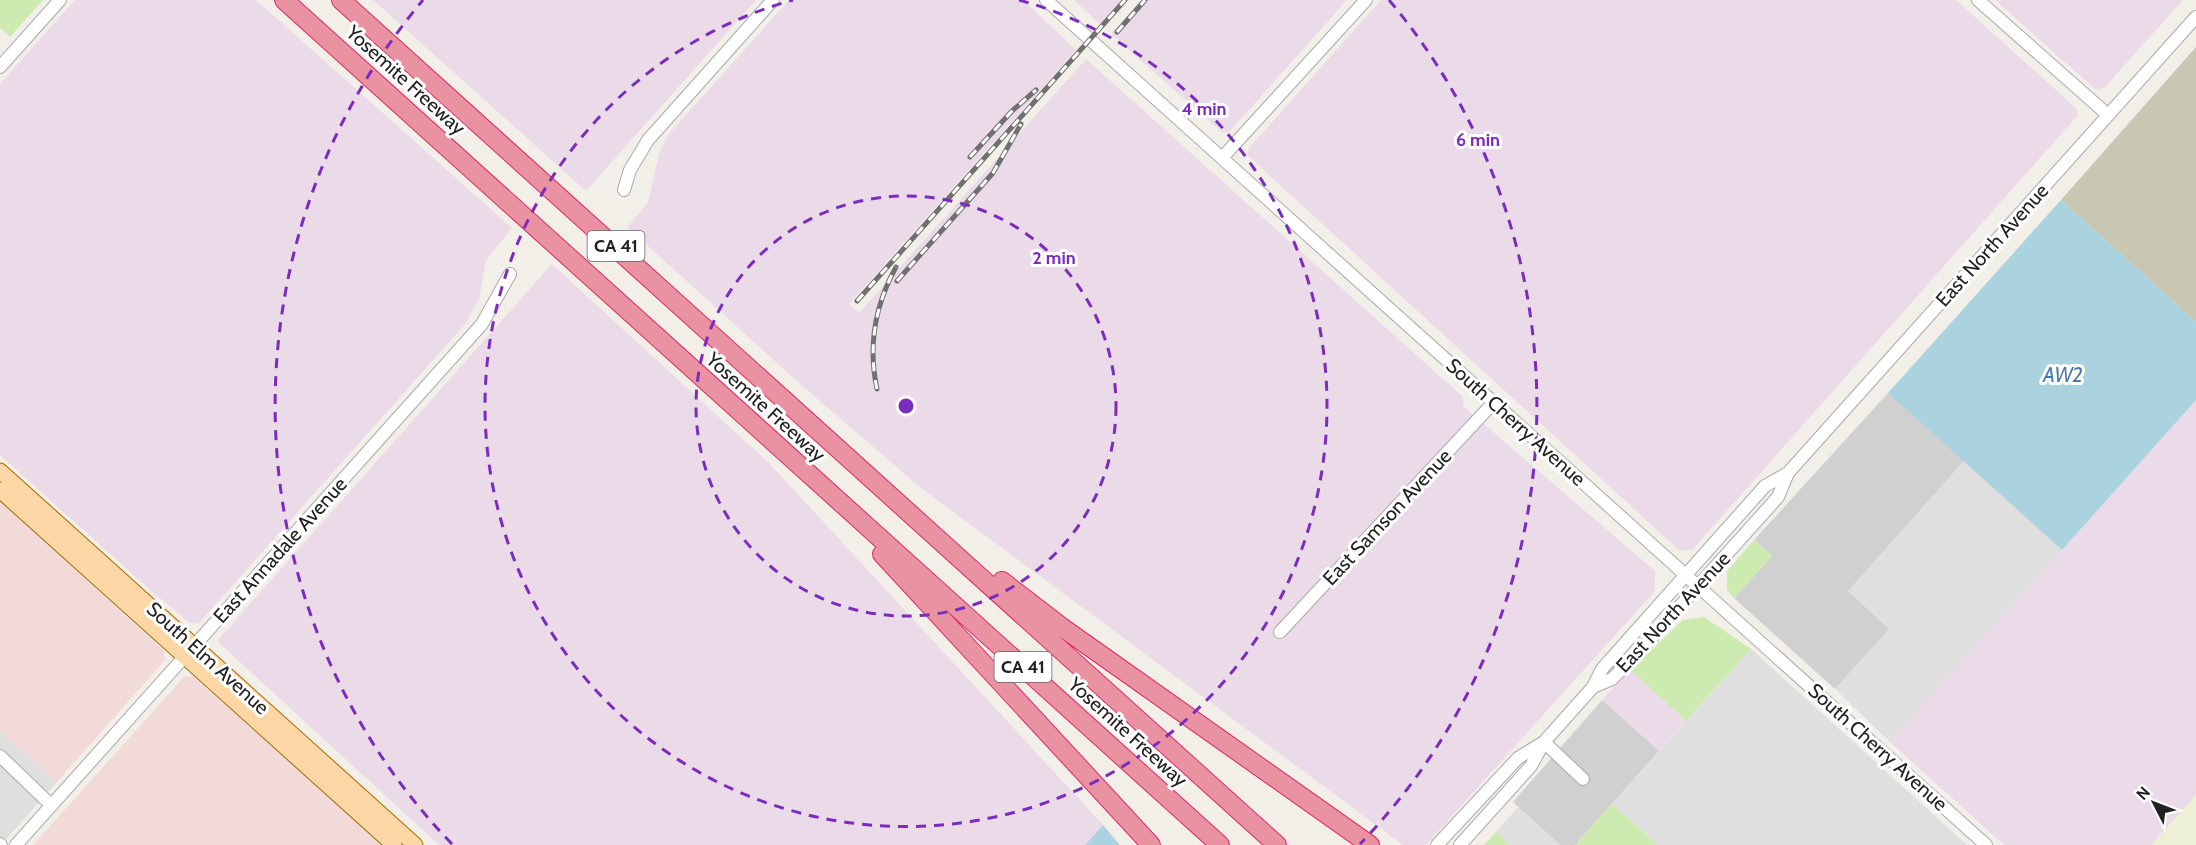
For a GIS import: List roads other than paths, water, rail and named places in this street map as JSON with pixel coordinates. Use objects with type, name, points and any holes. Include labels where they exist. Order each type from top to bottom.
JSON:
[{"type":"highway","name":"Yosemite Freeway","points":[[284,0],[1220,845]]},
{"type":"highway","name":"Yosemite Freeway","points":[[341,0],[890,493],[1277,845]]},
{"type":"highway","points":[[825,490],[904,579],[1151,845]]},
{"type":"highway","points":[[890,493],[1063,628],[1370,845]]},
{"type":"main road","name":"South Elm Avenue","points":[[0,471],[394,845]]},
{"type":"main road","name":"South Elm Avenue","points":[[0,490],[415,845]]},
{"type":"street","points":[[0,67],[60,0]]},
{"type":"street","points":[[624,190],[630,170],[648,140],[773,0]]},
{"type":"street","name":"South Cherry Avenue","points":[[1046,0],[1986,845]]},
{"type":"street","points":[[1222,158],[1366,0]]},
{"type":"street","points":[[1978,0],[2108,115]]},
{"type":"street","name":"East North Avenue","points":[[1460,845],[1531,766],[1544,742],[1593,687],[1602,669],[1765,486],[1788,473],[2196,17]]},
{"type":"street","name":"East Annadale Avenue","points":[[16,845],[482,324],[510,274]]},
{"type":"street","name":"East Samson Avenue","points":[[1280,632],[1494,402]]},
{"type":"street","name":"East North Avenue","points":[[1593,687],[1612,679],[1699,585],[1778,497],[1788,473]]},
{"type":"street","points":[[1544,742],[1583,779]]},
{"type":"street","name":"East North Avenue","points":[[1437,845],[1518,758],[1544,742]]},
{"type":"street","points":[[2,760],[51,806]]},
{"type":"water","name":"AW2","points":[[2061,200],[2196,322],[2196,400],[2062,550],[1888,393]]},
{"type":"water","points":[[1103,825],[1120,845],[1085,845]]},
{"type":"railway","points":[[857,301],[1125,0]]},
{"type":"railway","points":[[1117,32],[1145,0]]},
{"type":"railway","points":[[970,157],[1012,111],[1036,90]]},
{"type":"railway","points":[[897,281],[993,173],[1021,124]]},
{"type":"railway","points":[[877,389],[873,358],[875,326],[883,296],[896,267]]}]
